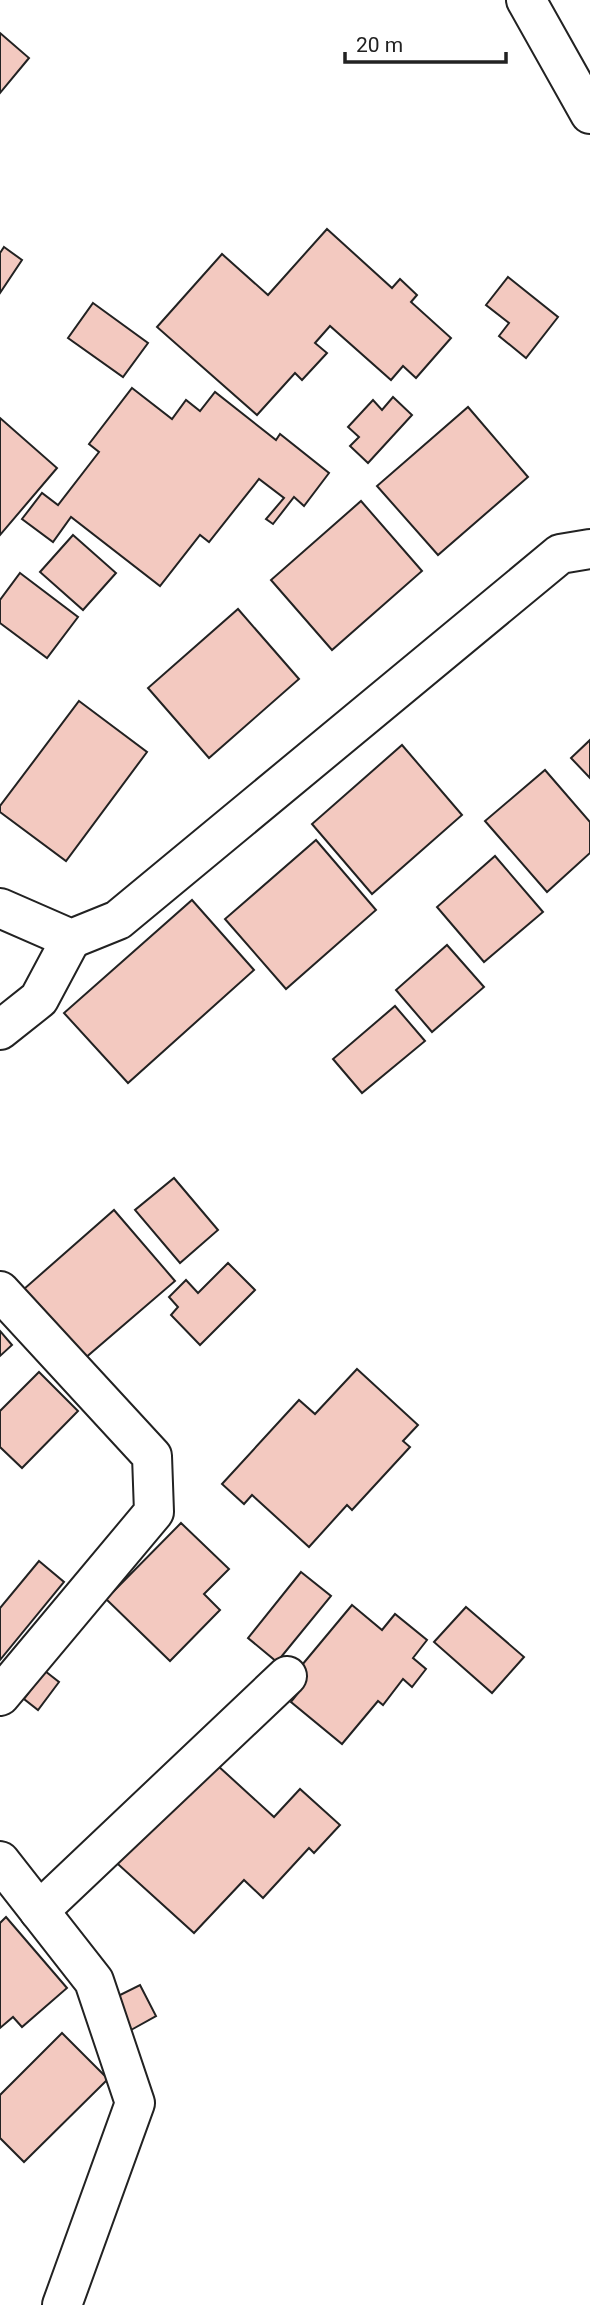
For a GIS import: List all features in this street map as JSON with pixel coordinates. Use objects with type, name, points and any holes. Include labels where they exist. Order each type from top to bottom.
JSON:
[{"type":"street","points":[[526,0],[590,114]]},
{"type":"street","points":[[0,1030],[39,999],[71,939],[118,920],[560,554],[590,549]]},
{"type":"street","points":[[0,908],[71,939]]},
{"type":"street","points":[[0,1291],[152,1456],[154,1512],[0,1696]]},
{"type":"street","points":[[39,1911],[287,1676]]},
{"type":"street","points":[[0,1861],[94,1982],[135,2103],[62,2305]]},
{"type":"building","points":[[0,33],[29,58],[0,93]]},
{"type":"building","points":[[327,229],[392,288],[400,279],[417,295],[411,302],[451,338],[416,378],[403,366],[391,380],[330,326],[315,343],[327,353],[302,380],[295,373],[257,415],[157,327],[222,254],[268,295]]},
{"type":"building","points":[[4,247],[22,260],[0,293],[0,253]]},
{"type":"building","points":[[508,277],[558,317],[526,358],[499,336],[509,323],[486,305]]},
{"type":"building","points":[[93,303],[148,343],[123,377],[68,338]]},
{"type":"building","points":[[132,388],[172,419],[186,400],[200,411],[215,392],[276,440],[280,434],[329,473],[304,506],[294,497],[273,524],[266,519],[284,498],[259,479],[209,542],[200,535],[160,586],[71,517],[53,542],[22,519],[42,493],[58,505],[99,452],[89,444]]},
{"type":"building","points":[[393,397],[412,415],[368,463],[350,446],[359,437],[348,427],[373,400],[382,410]]},
{"type":"building","points":[[468,407],[528,477],[438,555],[377,486]]},
{"type":"building","points":[[0,418],[57,468],[0,535]]},
{"type":"building","points":[[361,501],[422,571],[332,650],[271,580]]},
{"type":"building","points":[[73,535],[116,573],[83,610],[40,572]]},
{"type":"building","points":[[20,573],[78,617],[47,658],[0,623],[0,600]]},
{"type":"building","points":[[238,609],[299,679],[209,758],[148,688]]},
{"type":"building","points":[[79,701],[147,752],[66,861],[0,812],[0,806]]},
{"type":"building","points":[[590,740],[590,778],[571,758]]},
{"type":"building","points":[[402,745],[462,815],[372,894],[312,824]]},
{"type":"building","points":[[545,770],[590,822],[590,853],[547,892],[485,821]]},
{"type":"building","points":[[316,840],[376,910],[286,989],[225,919]]},
{"type":"building","points":[[495,856],[543,912],[484,962],[437,907]]},
{"type":"building","points":[[192,900],[254,970],[128,1083],[64,1013]]},
{"type":"building","points":[[447,945],[484,987],[432,1032],[396,990]]},
{"type":"building","points":[[395,1006],[425,1041],[362,1093],[333,1059]]},
{"type":"building","points":[[174,1178],[218,1230],[180,1263],[135,1210]]},
{"type":"building","points":[[114,1210],[175,1281],[84,1359],[24,1289]]},
{"type":"building","points":[[228,1263],[255,1290],[200,1345],[171,1315],[178,1307],[169,1297],[186,1280],[198,1293]]},
{"type":"building","points":[[0,1331],[12,1345],[0,1356]]},
{"type":"building","points":[[357,1369],[418,1425],[403,1441],[410,1447],[352,1510],[347,1505],[309,1547],[252,1495],[244,1504],[222,1484],[299,1400],[315,1414]]},
{"type":"building","points":[[39,1372],[78,1411],[22,1468],[0,1447],[0,1411]]},
{"type":"building","points":[[181,1523],[229,1569],[204,1594],[220,1610],[170,1661],[106,1599]]},
{"type":"building","points":[[39,1561],[64,1582],[0,1660],[0,1608]]},
{"type":"building","points":[[301,1572],[331,1596],[277,1662],[248,1638]]},
{"type":"building","points":[[352,1605],[382,1630],[395,1614],[427,1640],[413,1658],[426,1669],[412,1687],[403,1679],[383,1705],[378,1701],[342,1744],[291,1702],[298,1693],[287,1683]]},
{"type":"building","points":[[466,1607],[524,1657],[492,1693],[434,1642]]},
{"type":"building","points":[[45,1671],[59,1682],[38,1710],[24,1699]]},
{"type":"building","points":[[217,1765],[274,1817],[300,1789],[340,1825],[314,1853],[309,1848],[263,1898],[244,1880],[194,1933],[109,1856],[177,1781],[191,1794]]},
{"type":"building","points":[[6,1917],[67,1988],[22,2027],[13,2017],[0,2028],[0,1923]]},
{"type":"building","points":[[140,1985],[156,2016],[131,2030],[114,1998]]},
{"type":"building","points":[[62,2033],[108,2079],[24,2162],[0,2138],[0,2095]]}]
